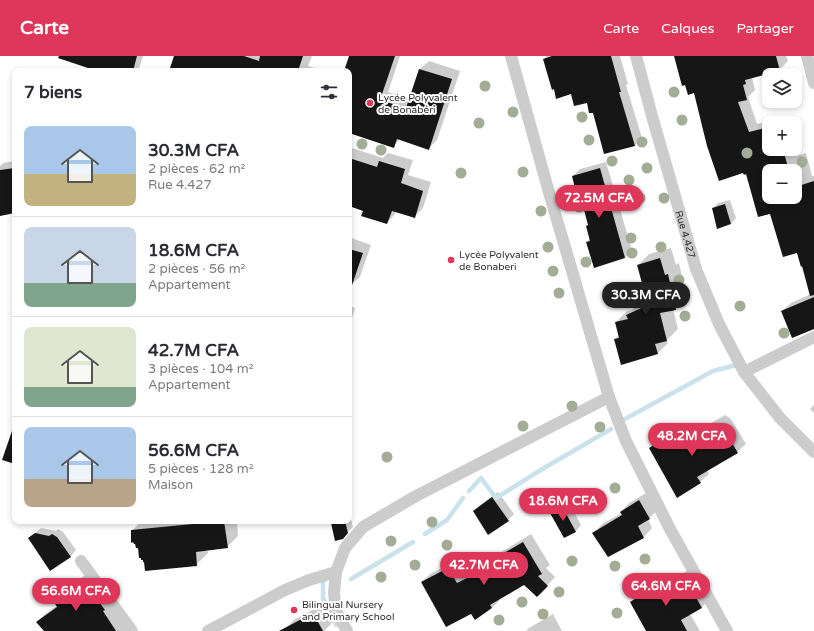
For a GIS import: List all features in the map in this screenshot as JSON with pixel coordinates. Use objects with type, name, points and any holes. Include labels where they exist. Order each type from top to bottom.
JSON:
[{"type":"street","points":[[511,56],[609,397],[626,441],[670,529],[727,631]]},
{"type":"street","name":"Rue 4.427","points":[[636,56],[696,269],[719,324],[744,372],[780,418],[814,452]]},
{"type":"street","points":[[807,56],[814,82]]},
{"type":"street","points":[[744,372],[814,337]]},
{"type":"street","points":[[347,631],[336,611],[334,593],[336,572],[345,548],[363,527],[416,496],[609,397]]},
{"type":"street","points":[[82,561],[132,631]]},
{"type":"street","points":[[208,631],[285,590],[309,580],[336,572]]},
{"type":"building","points":[[59,56],[137,56],[134,68],[88,68],[58,58]]},
{"type":"building","points":[[174,56],[244,56],[259,61],[260,56],[303,56],[299,68],[170,68]]},
{"type":"building","name":"Lycée Polyvalent de Bonabéri","points":[[349,56],[395,56],[380,100],[406,108],[419,69],[452,79],[429,150],[397,139],[394,148],[352,134],[352,68],[345,68]]},
{"type":"building","points":[[552,56],[611,56],[621,92],[619,92],[635,146],[604,154],[593,113],[589,113],[587,103],[574,106],[571,94],[556,99],[543,59]]},
{"type":"building","points":[[674,56],[776,56],[779,68],[762,68],[762,76],[745,80],[746,84],[743,85],[747,100],[738,102],[749,132],[762,129],[762,156],[785,156],[787,164],[762,164],[762,204],[802,204],[802,185],[814,181],[814,295],[810,296],[797,253],[783,257],[770,214],[758,217],[746,174],[744,175],[743,173],[719,181],[707,146],[694,93],[688,95],[685,85],[682,86]]},
{"type":"building","points":[[352,159],[377,167],[379,161],[405,169],[401,183],[423,191],[415,218],[392,211],[387,224],[361,216],[363,211],[352,207]]},
{"type":"building","points":[[12,168],[12,214],[0,216],[0,170]]},
{"type":"building","points":[[600,168],[625,258],[594,268],[586,242],[590,241],[586,226],[588,225],[579,191],[576,192],[572,176]]},
{"type":"building","points":[[725,204],[731,224],[717,229],[712,208]]},
{"type":"building","points":[[352,250],[363,253],[352,285]]},
{"type":"building","points":[[660,258],[665,275],[668,274],[676,310],[660,313],[667,341],[655,344],[658,354],[621,365],[614,339],[619,338],[615,322],[628,319],[626,315],[648,305],[637,265]]},
{"type":"building","points":[[814,297],[814,329],[792,338],[781,311]]},
{"type":"building","points":[[716,423],[723,428],[738,453],[697,477],[701,483],[677,498],[649,448],[672,434],[679,445]]},
{"type":"building","points":[[12,431],[12,463],[2,460]]},
{"type":"building","points":[[492,497],[509,521],[488,535],[473,511]]},
{"type":"building","points":[[639,500],[650,519],[638,526],[644,538],[608,557],[592,533],[622,515],[620,512]]},
{"type":"building","points":[[562,506],[576,532],[564,538],[550,513]]},
{"type":"building","points":[[193,524],[224,524],[228,548],[196,552],[197,566],[145,571],[144,562],[141,558],[139,558],[138,548],[136,548],[133,542],[131,543],[131,530]]},
{"type":"building","points":[[331,524],[346,524],[348,533],[343,539],[335,541]]},
{"type":"building","points":[[35,533],[49,536],[52,534],[57,537],[71,557],[50,571],[28,538]]},
{"type":"building","points":[[523,542],[542,574],[538,576],[548,586],[537,597],[524,585],[490,605],[492,608],[475,620],[471,614],[446,627],[421,582],[444,570],[449,570],[457,583],[477,573],[475,570]]},
{"type":"building","points":[[684,576],[702,608],[681,620],[687,631],[646,631],[630,602],[660,584],[663,588]]},
{"type":"building","points":[[82,579],[105,610],[103,611],[116,631],[44,631],[36,622],[57,607],[52,599]]},
{"type":"building","points":[[313,613],[323,631],[279,631]]},
{"type":"waterway","points":[[625,419],[713,371],[736,365]]},
{"type":"waterway","points":[[469,491],[481,478],[496,498],[611,429]]},
{"type":"waterway","points":[[425,534],[447,520],[463,498]]},
{"type":"waterway","points":[[351,579],[413,542]]},
{"type":"waterway","points":[[323,581],[323,598],[336,625]]},
{"type":"place","name":"Lycée Polyvalent de Bonabéri","points":[[370,103]]},
{"type":"place","name":"Lycée Polyvalent de Bonaberi","points":[[451,260]]},
{"type":"place","name":"Bilingual Nursery and Primary School","points":[[294,610]]}]
